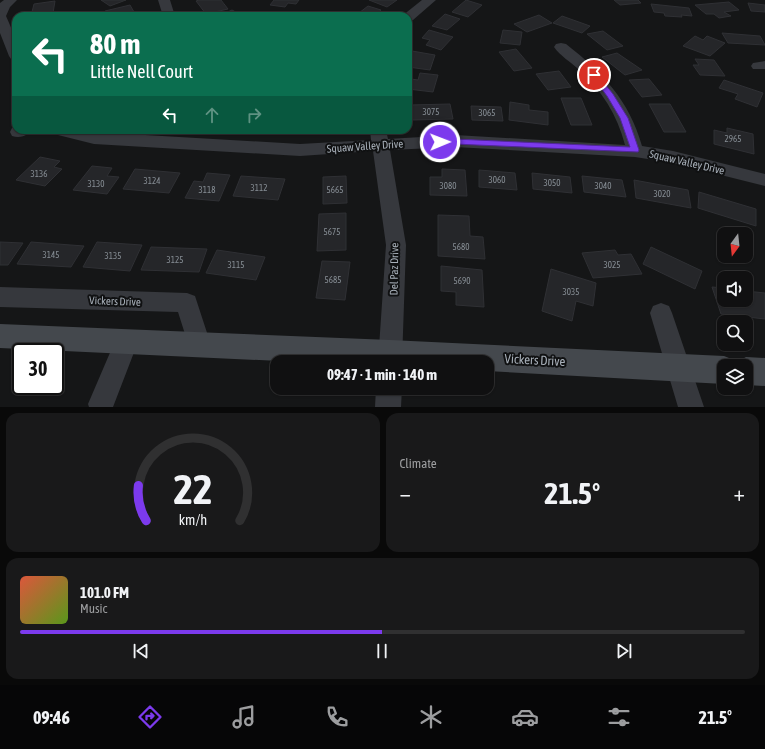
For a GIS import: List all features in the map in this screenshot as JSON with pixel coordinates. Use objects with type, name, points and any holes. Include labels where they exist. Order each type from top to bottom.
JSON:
[{"type":"main road","name":"Vickers Drive","points":[[0,336],[200,345],[358,355]]},
{"type":"main road","name":"Vickers Drive","points":[[494,361],[717,370]]},
{"type":"main road","points":[[753,371],[765,372]]},
{"type":"street","points":[[11,0],[5,5],[1,13],[12,45]]},
{"type":"street","points":[[164,0],[168,12]]},
{"type":"street","points":[[412,14],[430,0]]},
{"type":"street","points":[[561,47],[594,75],[606,88],[624,118],[635,150]]},
{"type":"street","name":"Squaw Valley Drive","points":[[74,134],[94,138],[180,136],[300,150],[380,138],[635,150],[672,157],[765,180]]},
{"type":"street","name":"Del Paz Drive","points":[[380,138],[396,245],[390,355]]},
{"type":"street","name":"Vickers Drive","points":[[0,297],[187,304],[200,345]]},
{"type":"street","points":[[661,313],[691,407]]},
{"type":"street","points":[[101,404],[126,342]]},
{"type":"street","points":[[388,407],[389,395]]},
{"type":"building","points":[[101,0],[126,0],[110,6]]},
{"type":"building","points":[[221,0],[228,9],[215,12],[204,12],[196,1]]},
{"type":"building","points":[[274,0],[299,0],[296,4],[288,3],[285,7],[270,5]]},
{"type":"building","points":[[369,0],[397,0],[387,7]]},
{"type":"building","points":[[466,0],[482,5],[468,17],[452,12]]},
{"type":"building","points":[[614,0],[638,0],[641,3],[620,5]]},
{"type":"building","points":[[55,1],[53,12],[32,12],[34,4]]},
{"type":"building","points":[[729,2],[739,10],[724,12],[731,16],[719,18],[714,14],[706,14],[695,5]]},
{"type":"building","points":[[748,3],[765,5],[765,12],[751,11]]},
{"type":"building","points":[[651,4],[689,8],[692,16],[665,16],[664,13],[654,12]]},
{"type":"building","points":[[130,5],[134,12],[105,12]]},
{"type":"building","points":[[368,6],[381,10],[379,12],[360,12]]},
{"type":"building","points":[[445,14],[460,19],[447,30],[432,26]]},
{"type":"building","points":[[539,15],[552,23],[527,32],[514,24]]},
{"type":"building","points":[[562,16],[590,26],[582,33],[553,23]]},
{"type":"building","points":[[429,30],[453,37],[441,50],[426,45],[430,40],[422,38]]},
{"type":"building","points":[[503,30],[522,32],[520,45],[500,43]]},
{"type":"building","points":[[603,31],[623,46],[607,50],[587,34]]},
{"type":"building","points":[[722,33],[760,36],[765,45],[728,43]]},
{"type":"building","points":[[695,36],[703,40],[707,36],[725,43],[710,56],[683,46]]},
{"type":"building","points":[[516,49],[532,68],[514,71],[499,52]]},
{"type":"building","points":[[412,51],[435,55],[430,70],[412,68]]},
{"type":"building","points":[[617,53],[642,70],[625,75],[602,57]]},
{"type":"building","points":[[695,59],[714,60],[725,76],[700,75],[693,65],[699,65]]},
{"type":"building","points":[[559,71],[571,87],[548,90],[536,74]]},
{"type":"building","points":[[420,73],[438,75],[433,92],[412,89],[412,79],[418,80]]},
{"type":"building","points":[[649,79],[662,95],[642,97],[629,80]]},
{"type":"building","points":[[724,80],[763,93],[757,107],[735,99],[738,94],[719,88]]},
{"type":"building","points":[[561,98],[581,98],[592,125],[571,125]]},
{"type":"building","points":[[510,102],[529,105],[529,110],[548,112],[548,125],[509,120]]},
{"type":"building","points":[[450,104],[453,119],[412,120],[412,105]]},
{"type":"building","points":[[649,104],[670,104],[686,132],[664,132]]},
{"type":"building","points":[[471,106],[501,107],[503,121],[472,120]]},
{"type":"building","points":[[727,128],[753,134],[754,154],[714,144],[714,130],[727,133]]},
{"type":"building","points":[[40,157],[60,161],[54,167],[62,169],[45,186],[16,180]]},
{"type":"building","points":[[92,166],[112,168],[107,176],[119,177],[107,194],[73,190]]},
{"type":"building","points":[[135,169],[180,173],[169,193],[123,189]]},
{"type":"building","points":[[442,169],[465,170],[467,196],[430,195],[430,177],[442,177]]},
{"type":"building","points":[[479,170],[515,173],[517,190],[479,187]]},
{"type":"building","points":[[207,173],[230,175],[219,201],[185,198],[194,181],[203,182]]},
{"type":"building","points":[[532,173],[570,177],[572,193],[533,189]]},
{"type":"building","points":[[241,176],[285,179],[278,200],[233,196]]},
{"type":"building","points":[[346,176],[347,203],[323,204],[323,177]]},
{"type":"building","points":[[582,176],[622,180],[626,197],[584,192]]},
{"type":"building","points":[[634,180],[688,190],[691,208],[636,198]]},
{"type":"building","points":[[699,192],[756,209],[756,226],[698,208]]},
{"type":"building","points":[[346,213],[346,250],[317,251],[319,214]]},
{"type":"building","points":[[438,215],[469,216],[470,236],[483,237],[485,259],[438,256]]},
{"type":"building","points":[[0,242],[23,243],[8,265],[0,265]]},
{"type":"building","points":[[31,242],[84,246],[71,267],[17,264]]},
{"type":"building","points":[[97,242],[142,245],[130,271],[83,267]]},
{"type":"building","points":[[151,247],[207,249],[199,272],[141,270]]},
{"type":"building","points":[[651,247],[702,271],[695,289],[643,264]]},
{"type":"building","points":[[217,250],[265,257],[256,280],[206,273]]},
{"type":"building","points":[[615,250],[618,255],[631,254],[642,274],[593,278],[582,253]]},
{"type":"building","points":[[322,261],[350,262],[345,300],[316,298]]},
{"type":"building","points":[[441,266],[482,270],[484,307],[456,305],[456,292],[441,291]]},
{"type":"building","points":[[551,269],[596,283],[593,306],[576,301],[572,321],[542,311]]},
{"type":"building","points":[[712,287],[717,287],[717,302]]},
{"type":"building","points":[[753,292],[765,293],[765,319],[753,318],[753,315],[721,314],[719,307],[753,307]]},
{"type":"route","points":[[440,142],[454,141],[635,150],[624,118],[606,88],[594,75]]}]
